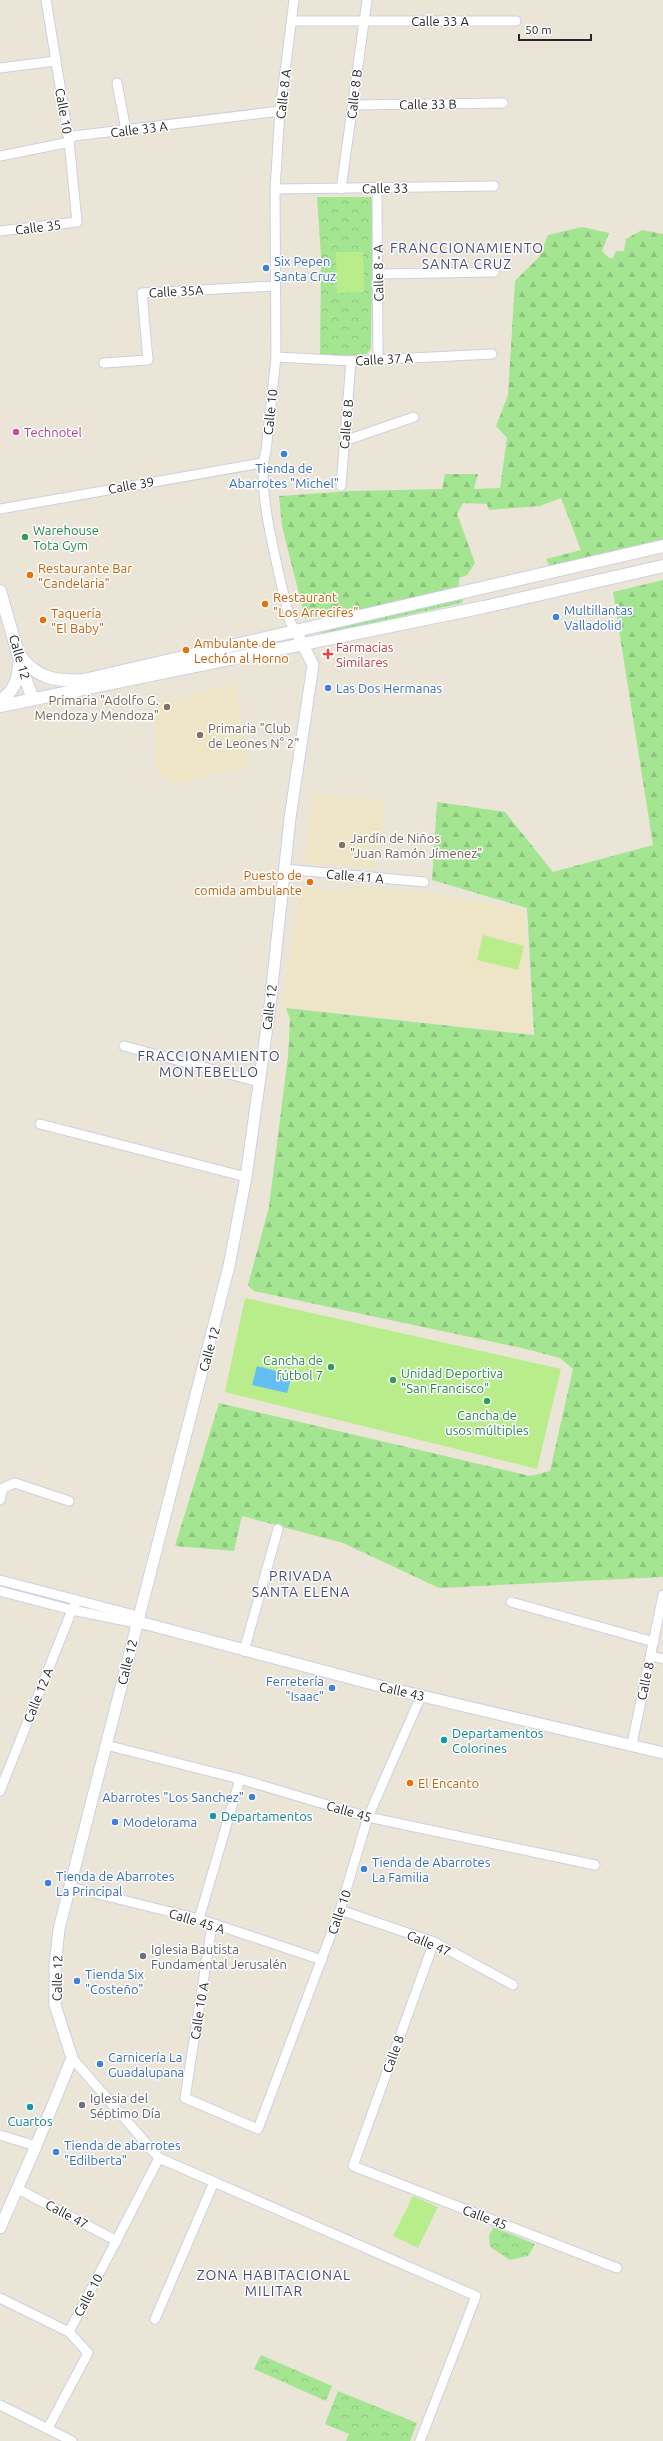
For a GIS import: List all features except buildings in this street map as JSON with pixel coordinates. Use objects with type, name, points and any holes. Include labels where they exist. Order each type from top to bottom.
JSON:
[{"type":"main road","points":[[19,654],[26,665],[42,676],[61,681],[70,681],[296,631],[480,587],[663,546]]},
{"type":"main road","points":[[0,706],[484,607],[663,566]]},
{"type":"main road","points":[[480,587],[484,607]]},
{"type":"main road","name":"Calle 12","points":[[0,591],[33,699]]},
{"type":"main road","points":[[0,701],[10,693],[18,680],[19,654]]},
{"type":"street","name":"Calle 10","points":[[46,0],[69,141],[77,222]]},
{"type":"street","name":"Calle 8 A","points":[[275,189],[280,111],[294,0]]},
{"type":"street","name":"Calle 8 B","points":[[341,188],[367,0]]},
{"type":"street","name":"Calle 33 A","points":[[292,21],[516,21]]},
{"type":"street","points":[[0,68],[55,61]]},
{"type":"street","points":[[117,82],[126,130]]},
{"type":"street","name":"Calle 33 B","points":[[353,105],[503,102]]},
{"type":"street","name":"Calle 33 A","points":[[0,156],[69,141],[74,136],[280,111]]},
{"type":"street","name":"Calle 33","points":[[275,189],[494,186]]},
{"type":"street","name":"Calle 8 - A","points":[[376,188],[378,359]]},
{"type":"street","name":"Calle 10","points":[[275,189],[276,357],[266,451],[262,463],[269,525],[290,622],[296,631]]},
{"type":"street","name":"Calle 35","points":[[0,231],[77,222]]},
{"type":"street","points":[[378,274],[494,272]]},
{"type":"street","name":"Calle 35A","points":[[104,363],[148,360],[142,293],[275,286]]},
{"type":"street","name":"Calle 37 A","points":[[276,357],[351,361],[492,354]]},
{"type":"street","name":"Calle 8 B","points":[[341,486],[351,361]]},
{"type":"street","points":[[344,442],[414,417]]},
{"type":"street","name":"Calle 39","points":[[0,509],[262,463]]},
{"type":"street","name":"Calle 12","points":[[159,2158],[72,2058],[55,2005],[55,1966],[59,1930],[225,1287],[246,1177],[259,1082],[290,818],[313,665],[304,644],[296,631]]},
{"type":"street","name":"Calle 41 A","points":[[285,869],[424,882]]},
{"type":"street","points":[[124,1046],[259,1082]]},
{"type":"street","points":[[40,1124],[246,1177]]},
{"type":"street","points":[[0,1500],[3,1488],[15,1483],[69,1502]]},
{"type":"street","points":[[244,1651],[278,1529]]},
{"type":"street","points":[[0,1580],[78,1601],[139,1621]]},
{"type":"street","points":[[0,1591],[72,1610],[139,1621]]},
{"type":"street","name":"Calle 8","points":[[632,1744],[663,1595]]},
{"type":"street","name":"Calle 12 A","points":[[0,1791],[72,1610],[78,1601]]},
{"type":"street","points":[[511,1602],[654,1642]]},
{"type":"street","name":"Calle 43","points":[[139,1621],[244,1651],[422,1696],[632,1744],[663,1753]]},
{"type":"street","points":[[651,1656],[663,1660]]},
{"type":"street","name":"Calle 10","points":[[258,2129],[340,1910],[368,1817],[422,1696]]},
{"type":"street","name":"Calle 45","points":[[106,1745],[240,1779],[368,1817],[595,1865]]},
{"type":"street","points":[[199,1919],[240,1779]]},
{"type":"street","name":"Calle 45 A","points":[[70,1887],[199,1919],[212,1925],[322,1960]]},
{"type":"street","name":"Calle 47","points":[[340,1910],[434,1942],[513,1985]]},
{"type":"street","name":"Calle 10 A","points":[[212,1925],[186,2098],[258,2129]]},
{"type":"street","name":"Calle 8","points":[[353,2166],[434,1942]]},
{"type":"street","points":[[0,2228],[72,2058]]},
{"type":"street","points":[[0,2135],[36,2146]]},
{"type":"street","name":"Calle 10","points":[[48,2428],[88,2354],[69,2332],[159,2158]]},
{"type":"street","points":[[159,2158],[476,2296],[420,2441]]},
{"type":"street","name":"Calle 45","points":[[353,2166],[617,2268]]},
{"type":"street","points":[[155,2319],[214,2182]]},
{"type":"street","name":"Calle 47","points":[[18,2188],[116,2241]]},
{"type":"street","points":[[0,2298],[69,2332]]},
{"type":"street","points":[[0,2405],[72,2441]]},
{"type":"shaded area","name":"Primaria \"Club de Leones N° 2\"","points":[[235,684],[250,766],[175,784],[156,770],[157,704]]},
{"type":"shaded area","name":"Jardín de Niños \"Juan Ramón Jímenez\"","points":[[313,793],[385,801],[376,869],[304,862]]},
{"type":"shaded area","points":[[349,885],[454,897],[524,910],[531,1033],[282,1006],[300,887],[348,893]]},
{"type":"green space","points":[[317,197],[373,197],[371,348],[367,354],[320,357],[321,256]]},
{"type":"green space","points":[[582,227],[609,233],[602,251],[609,258],[613,258],[616,251],[624,251],[626,239],[642,230],[663,234],[663,542],[550,567],[546,559],[581,550],[561,498],[540,506],[489,510],[487,504],[463,503],[457,514],[475,563],[467,575],[459,578],[459,587],[331,617],[327,612],[305,618],[282,526],[279,496],[353,491],[442,489],[445,474],[478,474],[474,489],[500,488],[507,438],[496,426],[508,395],[515,281],[539,257],[548,235]]},
{"type":"green space","points":[[336,252],[363,252],[364,292],[337,293]]},
{"type":"green space","points":[[663,580],[663,1577],[439,1588],[343,1543],[242,1516],[234,1551],[175,1546],[219,1403],[530,1476],[550,1471],[573,1369],[560,1358],[522,1348],[254,1291],[248,1285],[269,1207],[288,1056],[290,1019],[286,1008],[534,1035],[527,908],[432,880],[437,802],[505,812],[553,872],[653,845],[613,592]]},
{"type":"green space","points":[[460,597],[463,599],[462,603],[323,634],[320,632]]},
{"type":"green space","points":[[483,935],[524,946],[518,970],[477,960]]},
{"type":"green space","name":"Unidad Deportiva \"San Francisco\"","points":[[245,1298],[561,1369],[537,1469],[225,1392]]},
{"type":"green space","points":[[413,2196],[438,2207],[418,2248],[393,2236]]},
{"type":"green space","points":[[494,2227],[535,2244],[528,2256],[510,2260],[490,2247],[489,2235]]},
{"type":"green space","points":[[261,2355],[332,2386],[326,2401],[254,2369]]},
{"type":"green space","points":[[338,2391],[417,2423],[410,2441],[346,2441],[349,2434],[325,2424]]},
{"type":"water","points":[[257,1366],[292,1375],[287,1393],[252,1385]]},
{"type":"place","name":"Six Pepen Santa Cruz","points":[[266,268]]},
{"type":"place","name":"Technotel","points":[[16,432]]},
{"type":"place","name":"Tienda de Abarrotes \"Michel\"","points":[[284,454]]},
{"type":"place","name":"Warehouse Tota Gym","points":[[25,537]]},
{"type":"place","name":"Restaurante Bar \"Candelaria\"","points":[[30,575]]},
{"type":"place","name":"Restaurant \"Los Arrecifes\"","points":[[265,604]]},
{"type":"place","name":"Multillantas Valladolid","points":[[556,617]]},
{"type":"place","name":"Taquería \"El Baby\"","points":[[43,620]]},
{"type":"place","name":"Ambulante de Lechón al Horno","points":[[186,650]]},
{"type":"place","name":"Farmacias Similares","points":[[328,654]]},
{"type":"place","name":"Las Dos Hermanas","points":[[328,688]]},
{"type":"place","name":"Primaria \"Adolfo G. Mendoza y Mendoza\"","points":[[167,707]]},
{"type":"place","name":"Primaria \"Club de Leones N° 2\"","points":[[200,735]]},
{"type":"place","name":"Jardín de Niños \"Juan Ramón Jímenez\"","points":[[342,845]]},
{"type":"place","name":"Puesto de comida ambulante","points":[[310,882]]},
{"type":"place","name":"Cancha de fútbol 7","points":[[331,1367]]},
{"type":"place","name":"Unidad Deportiva \"San Francisco\"","points":[[393,1380]]},
{"type":"place","name":"Cancha de usos múltiples","points":[[487,1401]]},
{"type":"place","name":"Ferretería \"Isaac\"","points":[[332,1688]]},
{"type":"place","name":"Departamentos Colorines","points":[[444,1740]]},
{"type":"place","name":"El Encanto","points":[[410,1783]]},
{"type":"place","name":"Abarrotes \"Los Sanchez\"","points":[[252,1797]]},
{"type":"place","name":"Departamentos","points":[[213,1816]]},
{"type":"place","name":"Modelorama","points":[[115,1822]]},
{"type":"place","name":"Tienda de Abarrotes La Familia","points":[[364,1869]]},
{"type":"place","name":"Tienda de Abarrotes La Principal","points":[[48,1883]]},
{"type":"place","name":"Iglesia Bautista Fundamental Jerusalén","points":[[143,1956]]},
{"type":"place","name":"Tienda Six \"Costeño\"","points":[[77,1981]]},
{"type":"place","name":"Carnicería La Guadalupana","points":[[100,2064]]},
{"type":"place","name":"Iglesia del Séptimo Día","points":[[82,2105]]},
{"type":"place","name":"Cuartos","points":[[30,2107]]},
{"type":"place","name":"Tienda de abarrotes \"Edilberta\"","points":[[56,2152]]},
{"type":"district","name":"FRANCCIONAMIENTO SANTA CRUZ","points":[[467,256]]},
{"type":"district","name":"FRACCIONAMIENTO MONTEBELLO","points":[[209,1064]]},
{"type":"district","name":"PRIVADA SANTA ELENA","points":[[301,1584]]},
{"type":"district","name":"ZONA HABITACIONAL MILITAR","points":[[274,2284]]}]
